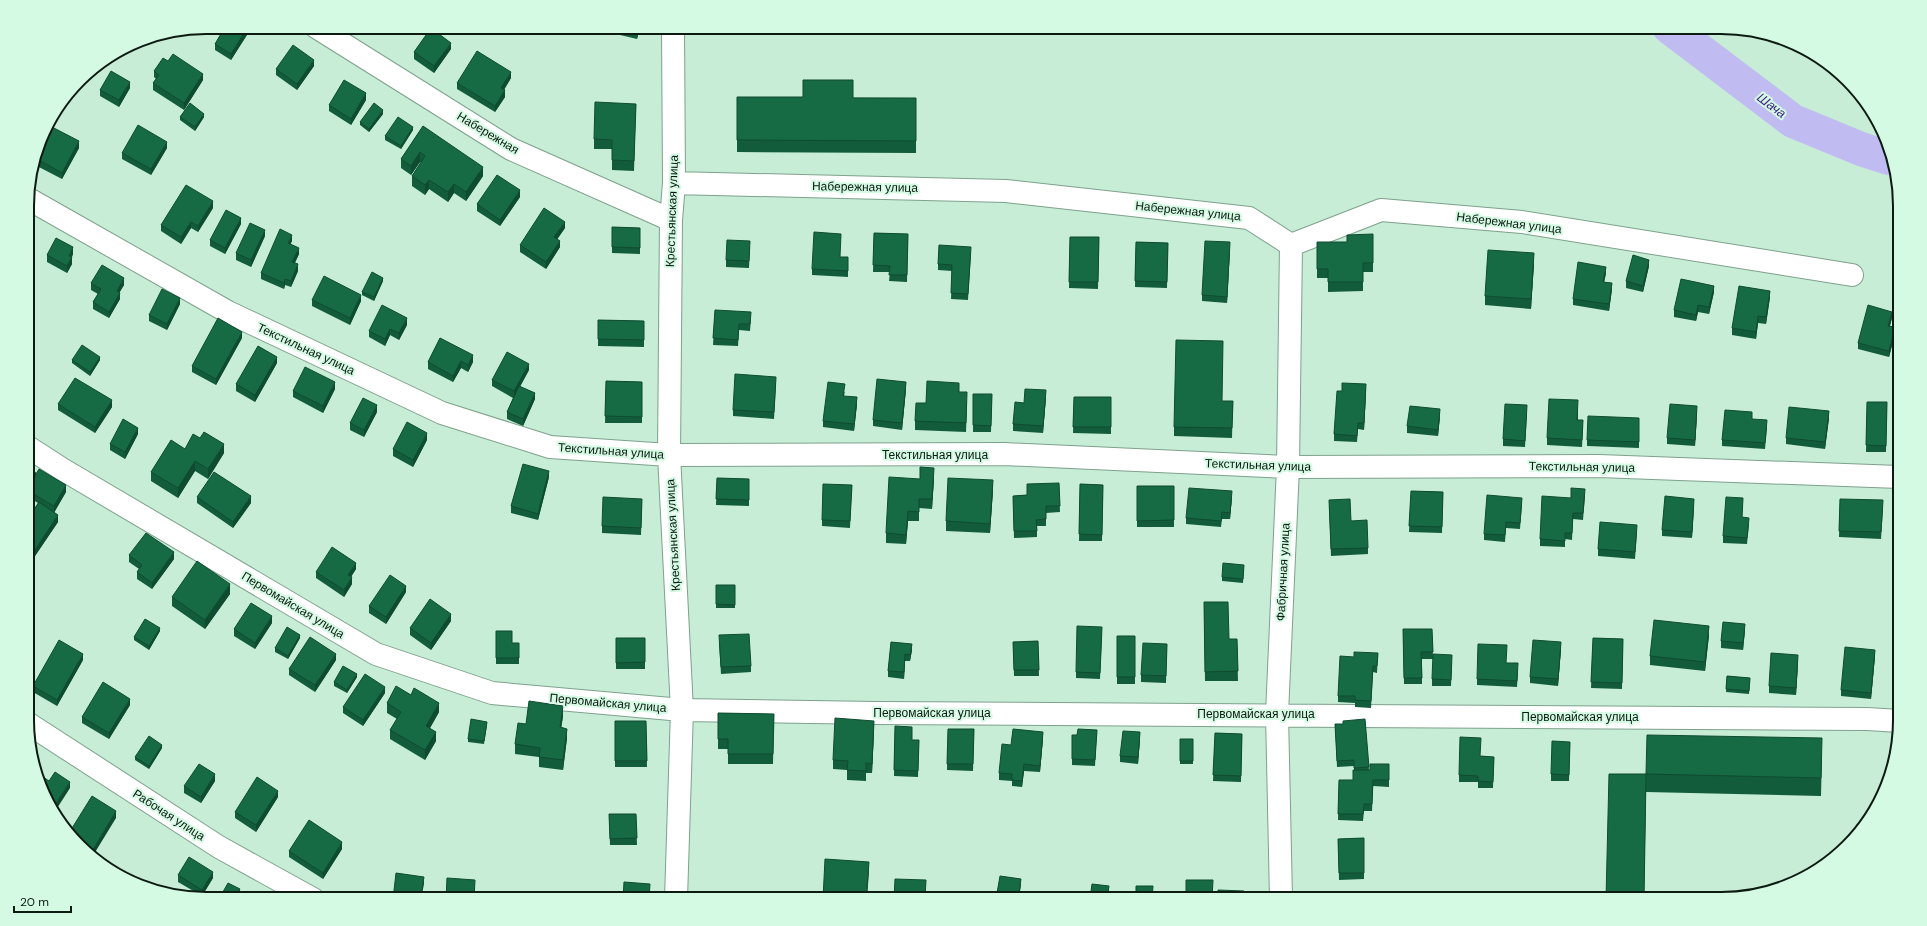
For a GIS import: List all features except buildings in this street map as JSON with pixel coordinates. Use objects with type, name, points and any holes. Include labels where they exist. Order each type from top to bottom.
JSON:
[{"type":"street","name":"Набережная","points":[[327,34],[511,149],[671,220]]},
{"type":"street","name":"Крестьянская улица","points":[[672,34],[674,183],[671,220],[669,456],[682,710],[676,892]]},
{"type":"street","name":"Набережная улица","points":[[674,183],[1006,190],[1249,218],[1291,245],[1381,210],[1522,222],[1852,275]]},
{"type":"street","name":"Текстильная улица","points":[[34,202],[228,312],[442,413],[550,447],[669,456],[1004,454],[1288,467],[1599,466],[1893,477]]},
{"type":"street","name":"Фабричная улица","points":[[1281,892],[1277,714],[1288,467],[1291,245]]},
{"type":"street","name":"Первомайская улица","points":[[34,451],[62,470],[376,654],[492,693],[682,710],[876,713],[1277,714],[1859,719],[1893,721]]},
{"type":"street","name":"Рабочая улица","points":[[34,728],[219,847],[300,892]]},
{"type":"waterway","name":"Шача","points":[[1678,34],[1793,121],[1861,149],[1886,157]]}]
